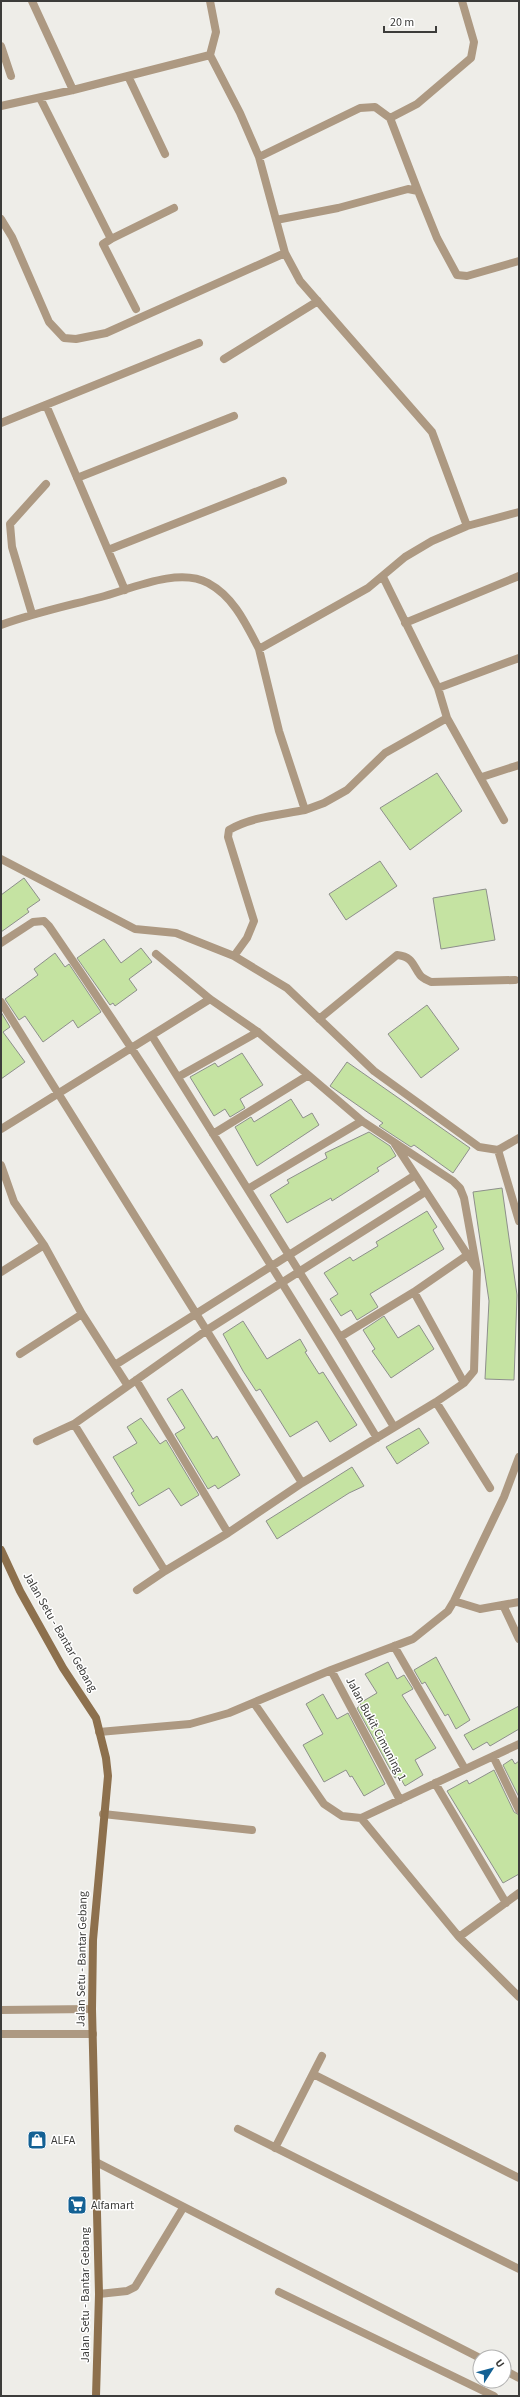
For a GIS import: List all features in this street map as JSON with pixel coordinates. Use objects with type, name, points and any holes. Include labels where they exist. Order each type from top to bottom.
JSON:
[{"type":"main road","name":"Jalan Setu - Bantar Gebang","points":[[1,1550],[20,1591],[63,1668],[96,1718],[106,1758],[108,1776],[95,1899],[93,1940],[92,2009],[99,2294],[96,2396]]},
{"type":"street","points":[[32,1],[73,90]]},
{"type":"street","points":[[210,1],[216,32],[210,54],[240,113],[259,157],[285,253],[300,280],[432,432],[467,526]]},
{"type":"street","points":[[390,118],[417,104],[471,58],[474,42],[462,1]]},
{"type":"street","points":[[1,46],[11,76]]},
{"type":"street","points":[[1,106],[73,90],[210,54]]},
{"type":"street","points":[[128,76],[165,154]]},
{"type":"street","points":[[40,98],[111,239]]},
{"type":"street","points":[[259,157],[360,108],[375,107],[390,118],[437,238],[457,275],[467,276],[519,261]]},
{"type":"street","points":[[276,220],[338,208],[408,189],[418,191]]},
{"type":"street","points":[[136,309],[103,244],[174,208]]},
{"type":"street","points":[[1,219],[12,237],[49,322],[64,338],[76,339],[106,333],[285,253]]},
{"type":"street","points":[[224,359],[318,301]]},
{"type":"street","points":[[1,423],[198,343]]},
{"type":"street","points":[[46,405],[125,590]]},
{"type":"street","points":[[77,478],[234,416]]},
{"type":"street","points":[[108,550],[283,481]]},
{"type":"street","points":[[32,614],[12,547],[10,524],[46,484]]},
{"type":"street","points":[[259,649],[383,577],[405,557],[432,541],[467,526],[519,512]]},
{"type":"street","points":[[405,623],[519,576]]},
{"type":"street","points":[[1,624],[32,614],[160,580],[182,577],[207,582],[238,608],[259,649],[279,731],[304,810]]},
{"type":"street","points":[[383,577],[438,688],[447,718],[482,777],[504,820]]},
{"type":"street","points":[[438,688],[519,658]]},
{"type":"street","points":[[234,956],[247,938],[254,921],[228,837],[229,830],[240,824],[268,816],[304,810],[324,803],[347,790],[386,753],[447,718]]},
{"type":"street","points":[[482,777],[519,764]]},
{"type":"street","points":[[1,859],[135,929],[176,934],[234,956],[287,988],[374,1071],[423,1108],[479,1147],[498,1150],[519,1138]]},
{"type":"street","points":[[1,944],[33,922],[44,921],[133,1048],[283,1282],[377,1438]]},
{"type":"street","points":[[137,1590],[165,1571],[228,1533],[302,1483],[436,1402],[464,1383],[474,1371],[477,1270],[464,1198],[460,1188],[453,1181],[362,1121],[307,1076],[258,1032],[210,999],[156,954]]},
{"type":"street","points":[[319,1019],[397,955],[406,956],[412,960],[420,976],[431,982],[515,980]]},
{"type":"street","points":[[1,1129],[210,999]]},
{"type":"street","points":[[1,1002],[302,1483]]},
{"type":"street","points":[[178,1077],[258,1032]]},
{"type":"street","points":[[152,1036],[340,1336],[394,1427]]},
{"type":"street","points":[[213,1134],[307,1076]]},
{"type":"street","points":[[248,1189],[362,1121]]},
{"type":"street","points":[[394,1141],[414,1176],[426,1192],[466,1256],[477,1270]]},
{"type":"street","points":[[498,1150],[519,1221]]},
{"type":"street","points":[[1,1165],[14,1202],[44,1245],[82,1314],[128,1386]]},
{"type":"street","points":[[115,1365],[414,1176]]},
{"type":"street","points":[[36,1442],[74,1424],[206,1330],[426,1192]]},
{"type":"street","points":[[1,1272],[44,1245]]},
{"type":"street","points":[[340,1336],[414,1292],[466,1256]]},
{"type":"street","points":[[414,1292],[464,1383]]},
{"type":"street","points":[[20,1354],[82,1314]]},
{"type":"street","points":[[136,1380],[228,1533]]},
{"type":"street","points":[[436,1402],[490,1488]]},
{"type":"street","points":[[74,1424],[165,1571]]},
{"type":"street","points":[[99,1732],[190,1724],[254,1703],[331,1670],[413,1639],[448,1611],[454,1601],[504,1497],[519,1457]]},
{"type":"street","points":[[454,1601],[480,1609],[519,1602]]},
{"type":"street","points":[[504,1605],[519,1639]]},
{"type":"street","points":[[394,1646],[465,1769]]},
{"type":"street","name":"Jalan Bukit Cimuning 1","points":[[331,1670],[400,1800]]},
{"type":"street","points":[[254,1703],[324,1804],[342,1816],[361,1818],[519,1744]]},
{"type":"street","points":[[493,1756],[519,1810]]},
{"type":"street","points":[[435,1783],[506,1903]]},
{"type":"street","points":[[103,1814],[252,1830]]},
{"type":"street","points":[[361,1818],[459,1937],[519,1997]]},
{"type":"street","points":[[459,1937],[519,1893]]},
{"type":"street","points":[[1,2010],[92,2009]]},
{"type":"street","points":[[1,2034],[93,2034]]},
{"type":"street","points":[[275,2148],[322,2056]]},
{"type":"street","points":[[313,2074],[519,2178]]},
{"type":"street","points":[[238,2130],[519,2269]]},
{"type":"street","points":[[96,2162],[183,2208],[472,2354]]},
{"type":"street","points":[[99,2294],[126,2291],[135,2287],[183,2208]]},
{"type":"street","points":[[279,2292],[494,2396]]},
{"type":"building","points":[[437,773],[462,811],[410,850],[380,808]]},
{"type":"building","points":[[380,861],[397,886],[346,920],[329,894]]},
{"type":"building","points":[[24,878],[40,900],[27,909],[29,912],[1,932],[1,895]]},
{"type":"building","points":[[486,889],[495,940],[441,949],[433,898]]},
{"type":"building","points":[[104,939],[121,963],[141,948],[152,962],[129,979],[137,990],[115,1006],[113,1003],[110,1005],[77,958]]},
{"type":"building","points":[[55,953],[65,967],[69,964],[101,1012],[78,1028],[73,1020],[43,1042],[25,1016],[19,1020],[5,999],[38,975],[34,969]]},
{"type":"building","points":[[427,1005],[459,1049],[421,1078],[388,1034]]},
{"type":"building","points":[[1,1012],[10,1027],[3,1032],[25,1062],[1,1079]]},
{"type":"building","points":[[242,1053],[263,1085],[240,1099],[245,1108],[230,1117],[225,1109],[214,1116],[190,1077],[215,1063],[218,1067]]},
{"type":"building","points":[[347,1062],[470,1148],[453,1173],[414,1145],[411,1147],[379,1126],[383,1123],[330,1086]]},
{"type":"building","points":[[291,1099],[303,1118],[312,1113],[319,1125],[257,1166],[235,1127],[251,1117],[254,1122]]},
{"type":"building","points":[[369,1132],[390,1146],[396,1156],[377,1168],[379,1171],[332,1201],[331,1198],[287,1223],[270,1195],[289,1183],[287,1180],[327,1158],[325,1153]]},
{"type":"building","points":[[502,1188],[517,1295],[514,1380],[485,1379],[489,1301],[473,1192]]},
{"type":"building","points":[[427,1211],[437,1227],[433,1230],[444,1249],[370,1294],[378,1307],[357,1320],[351,1310],[341,1316],[330,1299],[338,1294],[324,1273],[350,1257],[353,1261],[378,1246],[376,1242]]},
{"type":"building","points":[[384,1316],[398,1338],[419,1325],[434,1349],[391,1378],[372,1351],[375,1349],[363,1330]]},
{"type":"building","points":[[243,1321],[267,1359],[300,1339],[307,1351],[305,1352],[319,1374],[323,1372],[357,1425],[330,1442],[317,1421],[290,1437],[260,1389],[256,1391],[243,1371],[223,1334]]},
{"type":"building","points":[[182,1389],[213,1439],[217,1436],[240,1475],[218,1489],[215,1485],[208,1489],[175,1434],[185,1428],[167,1399]]},
{"type":"building","points":[[141,1418],[160,1444],[166,1440],[199,1495],[181,1506],[169,1488],[139,1506],[131,1493],[134,1491],[113,1457],[137,1443],[127,1427]]},
{"type":"building","points":[[419,1428],[429,1443],[397,1464],[386,1447]]},
{"type":"building","points":[[352,1467],[364,1486],[349,1493],[277,1539],[266,1521]]},
{"type":"building","points":[[436,1657],[470,1720],[456,1729],[448,1714],[445,1716],[425,1682],[422,1684],[414,1670]]},
{"type":"building","points":[[388,1662],[397,1679],[404,1675],[413,1689],[402,1695],[436,1748],[415,1760],[423,1775],[405,1786],[399,1776],[395,1778],[357,1708],[361,1705],[360,1703],[377,1693],[365,1674]]},
{"type":"building","points":[[323,1694],[337,1719],[348,1713],[385,1784],[364,1796],[352,1776],[350,1777],[346,1770],[324,1782],[303,1745],[323,1734],[306,1704]]},
{"type":"building","points":[[519,1706],[519,1729],[490,1746],[487,1742],[473,1750],[464,1735]]},
{"type":"building","points":[[512,1759],[515,1764],[519,1761],[519,1797],[503,1765]]},
{"type":"building","points":[[494,1770],[514,1812],[519,1815],[519,1874],[503,1883],[447,1791],[467,1780],[469,1784]]},
{"type":"place","name":"ALFA","points":[[37,2140]]},
{"type":"place","name":"Alfamart","points":[[77,2205]]}]
